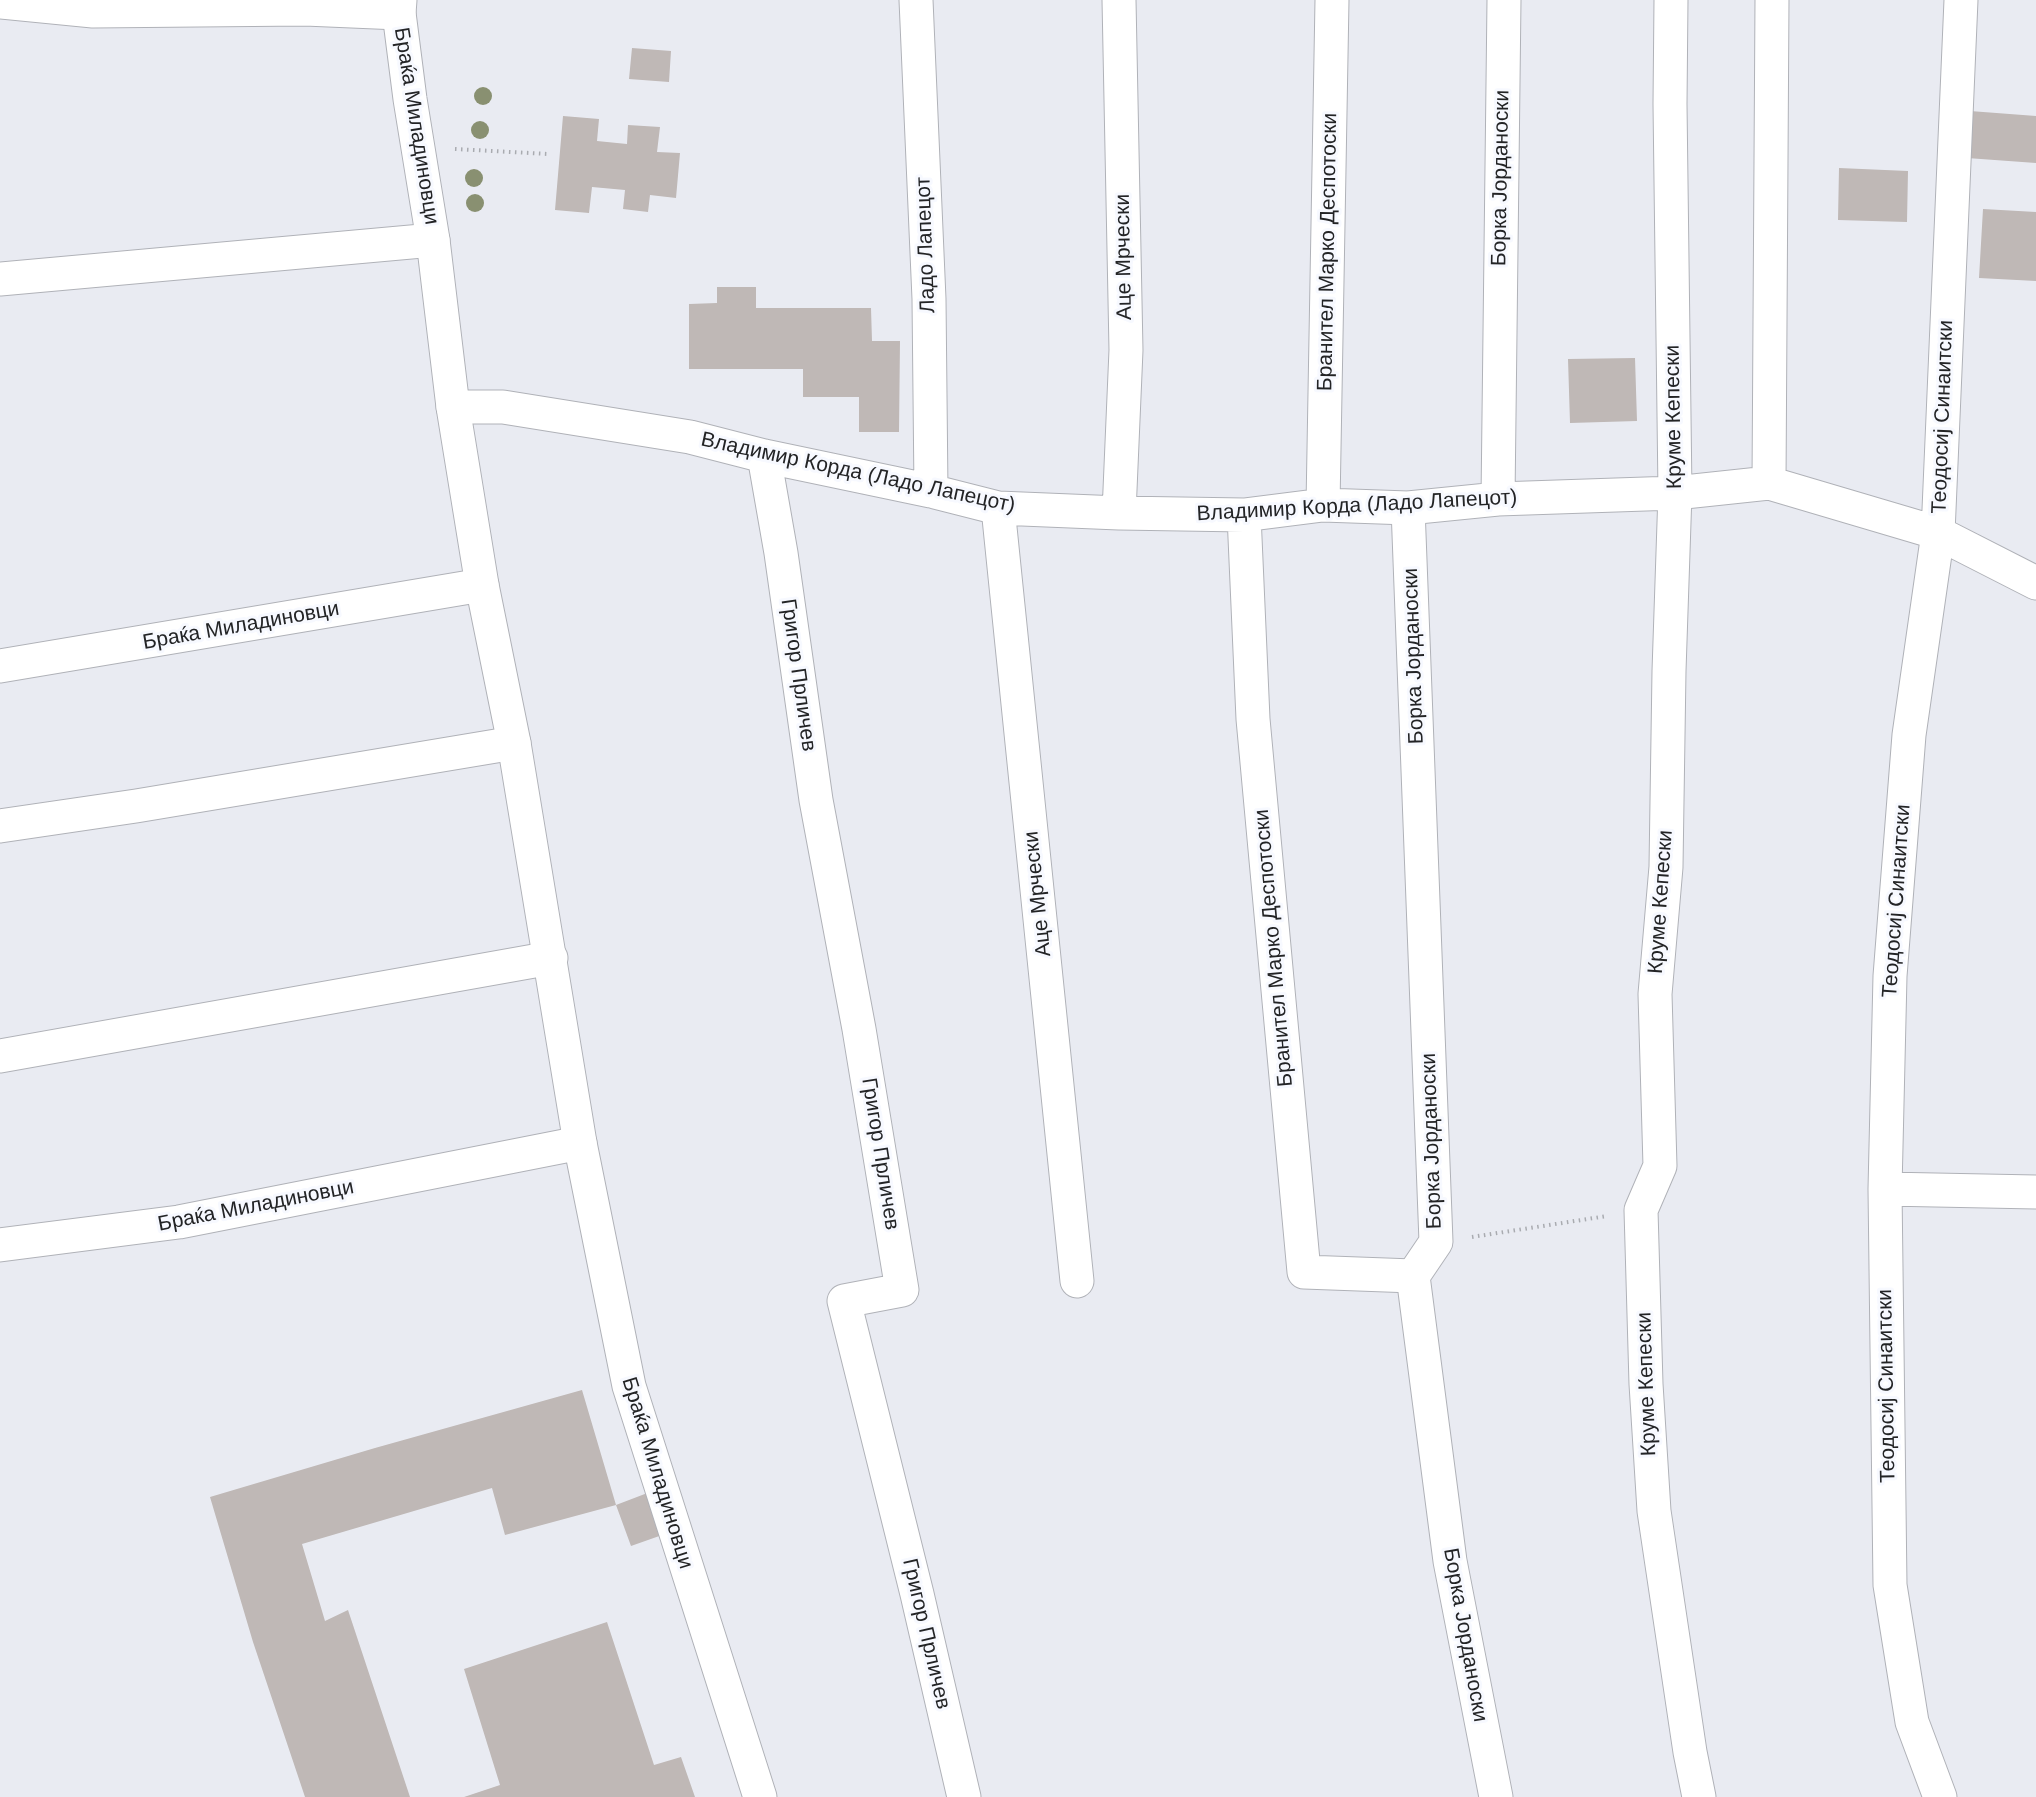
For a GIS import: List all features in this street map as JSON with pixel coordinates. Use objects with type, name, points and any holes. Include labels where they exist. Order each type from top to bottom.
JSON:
[{"type":"street","name":"Ладо Лапецот","points":[[916,0],[929,299],[931,490]]},
{"type":"street","name":"Аце Мрчески","points":[[1119,0],[1126,350],[1119,513]]},
{"type":"street","name":"Бранител Марко Деспотоски","points":[[1323,505],[1332,0]]},
{"type":"street","name":"Борка Јорданоски","points":[[1498,499],[1504,0]]},
{"type":"street","name":"Круме Кепески","points":[[1671,0],[1670,104],[1675,493],[1666,867],[1655,994],[1660,1166],[1641,1210],[1646,1384],[1654,1511],[1690,1752],[1699,1797]]},
{"type":"street","points":[[1769,483],[1772,0]]},
{"type":"street","name":"Теодосиј Синаитски","points":[[1940,1797],[1912,1722],[1890,1585],[1885,1189],[1890,976],[1909,735],[1938,533],[1961,0]]},
{"type":"street","name":"Браќа Миладиновци","points":[[0,2],[93,11],[400,6],[418,147],[433,240],[453,407],[482,585],[514,743],[580,1143],[629,1386],[760,1797]]},
{"type":"street","name":"Браќа Миладиновци","points":[[0,279],[433,240]]},
{"type":"street","name":"Владимир Корда (Ладо Лапецот)","points":[[453,407],[503,407],[690,437],[764,456],[931,490],[998,508],[1244,515],[1323,505],[1408,508],[1498,499],[1675,493],[1769,483],[1938,533],[2036,583]]},
{"type":"street","name":"Григор Прличев","points":[[764,456],[781,553],[816,800],[859,1029],[902,1290],[844,1301],[917,1594],[964,1797]]},
{"type":"street","name":"Аце Мрчески","points":[[998,508],[1077,1281]]},
{"type":"street","name":"Борка Јорданоски","points":[[1408,508],[1436,1242],[1413,1276],[1450,1561],[1496,1797]]},
{"type":"street","name":"Бранител Марко Деспотоски","points":[[1244,515],[1253,719],[1304,1272],[1413,1276]]},
{"type":"street","name":"Браќа Миладиновци","points":[[0,666],[482,585]]},
{"type":"street","points":[[0,826],[136,806],[514,743]]},
{"type":"street","points":[[0,1056],[551,958]]},
{"type":"street","name":"Браќа Миладиновци","points":[[0,1245],[179,1222],[580,1143]]},
{"type":"street","points":[[1885,1189],[2036,1192]]},
{"type":"path","points":[[418,147],[548,154]]},
{"type":"path","points":[[1436,1242],[1641,1210]]},
{"type":"building","points":[[632,48],[671,51],[669,82],[629,79]]},
{"type":"building","points":[[1970,111],[2036,116],[2036,163],[1967,158]]},
{"type":"building","points":[[563,116],[599,119],[597,141],[627,144],[628,125],[660,127],[657,152],[680,153],[676,198],[650,195],[648,212],[623,209],[625,190],[592,187],[589,213],[555,210]]},
{"type":"building","points":[[1839,168],[1908,171],[1907,222],[1838,220]]},
{"type":"building","points":[[1983,209],[2036,212],[2036,281],[1979,278]]},
{"type":"building","points":[[717,287],[756,287],[756,308],[871,308],[872,341],[900,341],[899,432],[859,432],[859,397],[803,397],[803,369],[689,369],[689,304],[717,303]]},
{"type":"building","points":[[1635,358],[1637,421],[1570,423],[1568,359]]},
{"type":"building","points":[[582,1390],[616,1505],[505,1535],[492,1488],[302,1544],[325,1621],[348,1610],[410,1797],[305,1797],[253,1642],[210,1497]]},
{"type":"building","points":[[650,1492],[665,1534],[631,1546],[616,1505]]},
{"type":"building","points":[[607,1622],[654,1765],[681,1757],[695,1797],[464,1797],[500,1785],[464,1669]]}]
